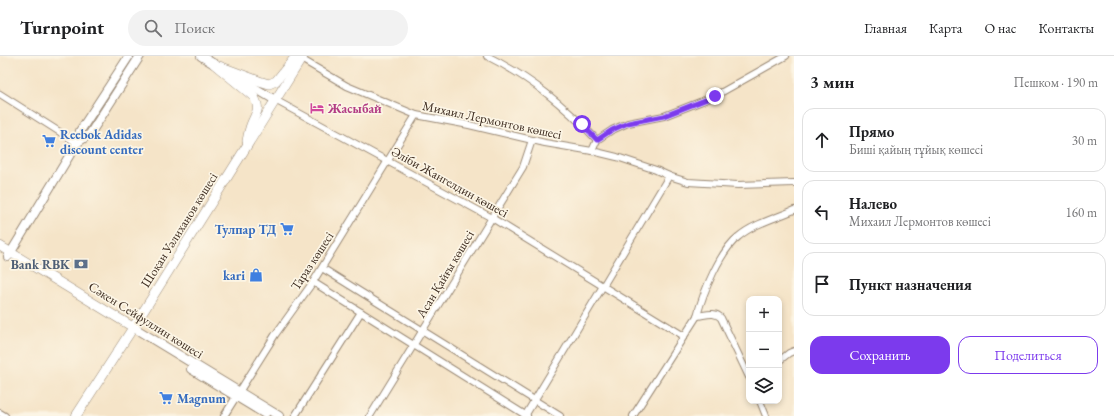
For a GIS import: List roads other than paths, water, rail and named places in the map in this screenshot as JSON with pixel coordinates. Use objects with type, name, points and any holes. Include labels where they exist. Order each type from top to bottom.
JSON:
[{"type":"main road","points":[[214,64],[270,84],[276,81],[300,57]]},
{"type":"main road","name":"Шоқан Уәлиханов көшесі","points":[[76,416],[134,329],[300,57]]},
{"type":"main road","points":[[214,64],[254,97],[258,104],[258,110],[251,126],[244,150]]},
{"type":"main road","name":"Сәкен Сейфуллин көшесі","points":[[0,246],[6,253],[134,329]]},
{"type":"street","points":[[6,253],[77,143],[80,130],[129,56]]},
{"type":"street","points":[[77,143],[90,134],[140,56]]},
{"type":"street","name":"Әліби Жангелдин көшесі","points":[[201,56],[275,100],[492,218],[684,336]]},
{"type":"street","points":[[487,56],[537,85],[582,124],[597,140]]},
{"type":"street","points":[[592,151],[597,140],[612,130],[628,123],[664,116],[715,96],[786,56]]},
{"type":"street","name":"Михаил Лермонтов көшесі","points":[[300,57],[347,86],[416,115],[469,125],[532,140],[617,156],[688,182],[738,185],[794,184]]},
{"type":"street","points":[[0,94],[77,143]]},
{"type":"street","name":"Тараз көшесі","points":[[224,416],[274,335],[322,268],[416,115]]},
{"type":"street","name":"Асан Қайғы көшесі","points":[[370,416],[523,167],[532,140]]},
{"type":"street","points":[[313,282],[526,416],[669,176]]},
{"type":"street","points":[[633,416],[697,316],[701,302],[725,252],[738,237],[753,228],[794,210]]},
{"type":"street","points":[[322,268],[560,416]]},
{"type":"street","points":[[295,416],[361,312]]},
{"type":"street","points":[[697,316],[715,313],[722,318],[746,370]]},
{"type":"street","name":"Сәкен Сейфуллин көшесі","points":[[134,329],[269,416]]},
{"type":"street","points":[[782,358],[789,352],[794,351]]},
{"type":"street","name":"Сәкен Сейфуллин көшесі","points":[[237,394],[279,416]]},
{"type":"street","points":[[761,404],[766,416]]},
{"type":"street","points":[[0,413],[5,416]]},
{"type":"place","name":"Жасыбай","points":[[317,108]]},
{"type":"place","name":"Reebok Adidas discount center","points":[[49,141]]},
{"type":"place","name":"Тулпар ТД","points":[[287,229]]},
{"type":"place","name":"Bank RBK","points":[[81,264]]},
{"type":"place","name":"kari","points":[[256,275]]},
{"type":"place","name":"Magnum","points":[[166,398]]}]
